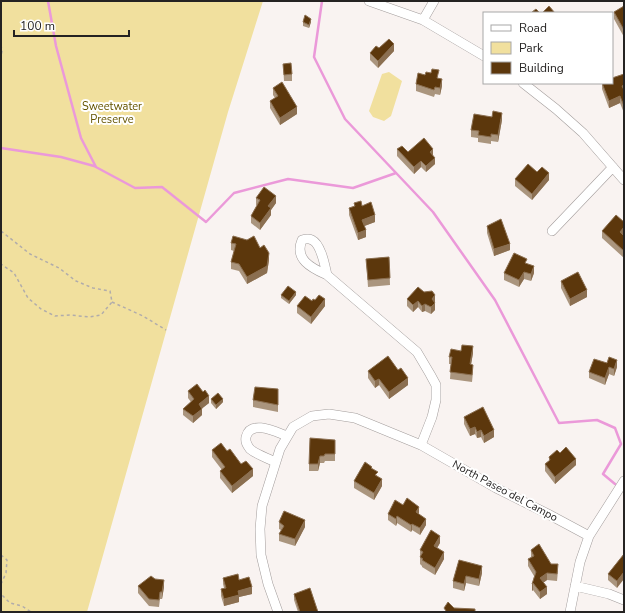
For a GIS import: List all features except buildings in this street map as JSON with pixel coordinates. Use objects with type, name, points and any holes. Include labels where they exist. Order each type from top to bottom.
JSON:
[{"type":"street","points":[[369,1],[423,20],[483,55]]},
{"type":"street","points":[[423,20],[434,1]]},
{"type":"street","points":[[524,84],[583,133],[624,180]]},
{"type":"street","points":[[552,231],[613,167]]},
{"type":"street","points":[[327,275],[417,352],[430,374],[436,386],[436,400],[432,417],[421,445]]},
{"type":"street","name":"North Paseo del Campo","points":[[278,612],[268,584],[261,555],[260,529],[262,506],[275,462],[287,436],[293,427],[312,416],[329,414],[355,418],[421,445],[496,488],[589,536]]},
{"type":"street","points":[[275,462],[252,450],[246,444],[246,438],[252,428],[261,427],[287,436]]},
{"type":"street","points":[[570,612],[580,562],[589,536],[624,481]]},
{"type":"street","points":[[575,586],[609,594],[624,600]]},
{"type":"path","points":[[1,46],[1,56]]},
{"type":"path","points":[[1,231],[30,254],[59,268],[76,281],[93,288],[110,291],[112,302]]},
{"type":"path","points":[[1,264],[14,273],[28,298],[54,316],[70,315],[89,317],[101,315],[112,302]]},
{"type":"path","points":[[112,302],[143,316],[166,330]]},
{"type":"path","points":[[1,555],[7,560],[6,573],[1,584]]},
{"type":"path","points":[[1,590],[1,594],[10,603],[22,606],[31,612]]},
{"type":"green space","name":"Sweetwater Preserve","points":[[1,1],[263,1],[228,112],[87,612],[1,612]]},
{"type":"green space","points":[[389,72],[402,81],[391,116],[384,121],[373,117],[369,111],[382,74]]},
{"type":"waterway","points":[[48,1],[56,46],[81,138],[96,167]]},
{"type":"waterway","points":[[322,1],[314,57],[345,119],[433,212],[495,300],[559,423],[597,420],[615,428],[621,444],[603,474],[615,484]]},
{"type":"waterway","points":[[1,148],[61,157],[94,166],[135,188],[162,187],[206,222],[234,193],[288,179],[353,188],[396,173]]}]
